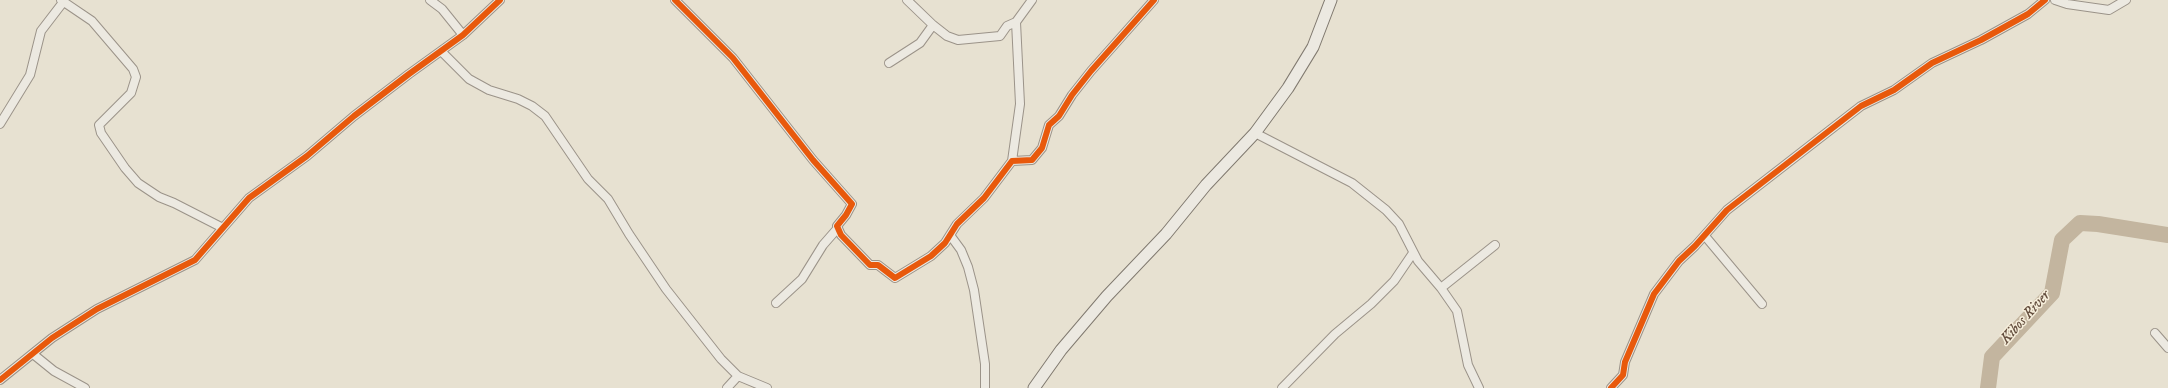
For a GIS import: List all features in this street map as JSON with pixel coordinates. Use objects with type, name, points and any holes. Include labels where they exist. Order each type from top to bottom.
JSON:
[{"type":"main road","points":[[1034,388],[1061,350],[1107,296],[1166,234],[1206,185],[1255,133],[1288,88],[1312,47],[1331,0]]},
{"type":"street","points":[[430,0],[442,9],[462,35]]},
{"type":"street","points":[[0,380],[52,338],[97,309],[195,260],[249,198],[307,156],[354,116],[462,35],[500,0]]},
{"type":"street","points":[[674,0],[733,58],[813,160],[852,204],[846,216],[823,245],[802,279],[776,303]]},
{"type":"street","points":[[907,0],[947,36],[958,40],[1000,36],[1007,26],[1016,22],[1032,0]]},
{"type":"street","points":[[1012,161],[1032,160],[1042,148],[1049,125],[1059,116],[1072,95],[1091,71],[1154,0]]},
{"type":"street","points":[[1611,388],[1623,375],[1625,362],[1654,294],[1679,261],[1705,236],[1727,210],[1861,106],[1894,90],[1932,63],[1981,40],[2028,14],[2045,0]]},
{"type":"street","points":[[2055,0],[2067,4],[2109,10],[2126,0]]},
{"type":"street","points":[[0,124],[30,75],[42,31],[63,1],[92,21],[134,69],[136,77],[131,93],[99,125],[101,133],[125,168],[138,183],[159,197],[223,228]]},
{"type":"street","points":[[837,229],[870,265],[878,265],[895,278],[931,256],[945,243],[957,224],[984,198],[1012,161],[1020,104],[1016,22]]},
{"type":"street","points":[[889,63],[920,43],[933,25]]},
{"type":"street","points":[[441,51],[469,79],[489,90],[518,99],[532,106],[545,116],[588,179],[608,199],[628,234],[666,289],[721,359],[738,376],[767,388]]},
{"type":"street","points":[[1255,133],[1298,156],[1327,169],[1368,194],[1399,224],[1413,253],[1442,288],[1457,311],[1461,324],[1462,346],[1468,365],[1479,388]]},
{"type":"street","points":[[950,235],[961,250],[968,267],[974,290],[985,364],[985,388]]},
{"type":"street","points":[[1705,236],[1762,304]]},
{"type":"street","points":[[1442,288],[1496,244]]},
{"type":"street","points":[[1282,388],[1334,334],[1371,304],[1394,281],[1413,253]]},
{"type":"street","points":[[2155,333],[2168,348]]},
{"type":"street","points":[[33,354],[54,371],[85,388]]},
{"type":"street","points":[[727,388],[738,376]]},
{"type":"waterway","name":"Kibos River","points":[[1988,388],[1992,357],[2052,293],[2062,240],[2080,223],[2098,224],[2168,235]]},
{"type":"cycle path","points":[[0,380],[52,338],[97,309],[195,260],[249,198],[307,156],[354,116],[463,35],[500,0]]},
{"type":"cycle path","points":[[675,0],[733,58],[813,160],[852,204],[846,215],[837,226],[841,235],[870,265],[878,265],[895,278],[931,256],[945,243],[957,224],[984,198],[1012,161],[1032,160],[1042,148],[1049,125],[1059,116],[1072,95],[1091,71],[1154,0]]},
{"type":"cycle path","points":[[1611,388],[1623,375],[1625,362],[1654,294],[1679,261],[1695,246],[1727,210],[1861,106],[1894,90],[1932,63],[1981,40],[2028,14],[2045,0]]}]
